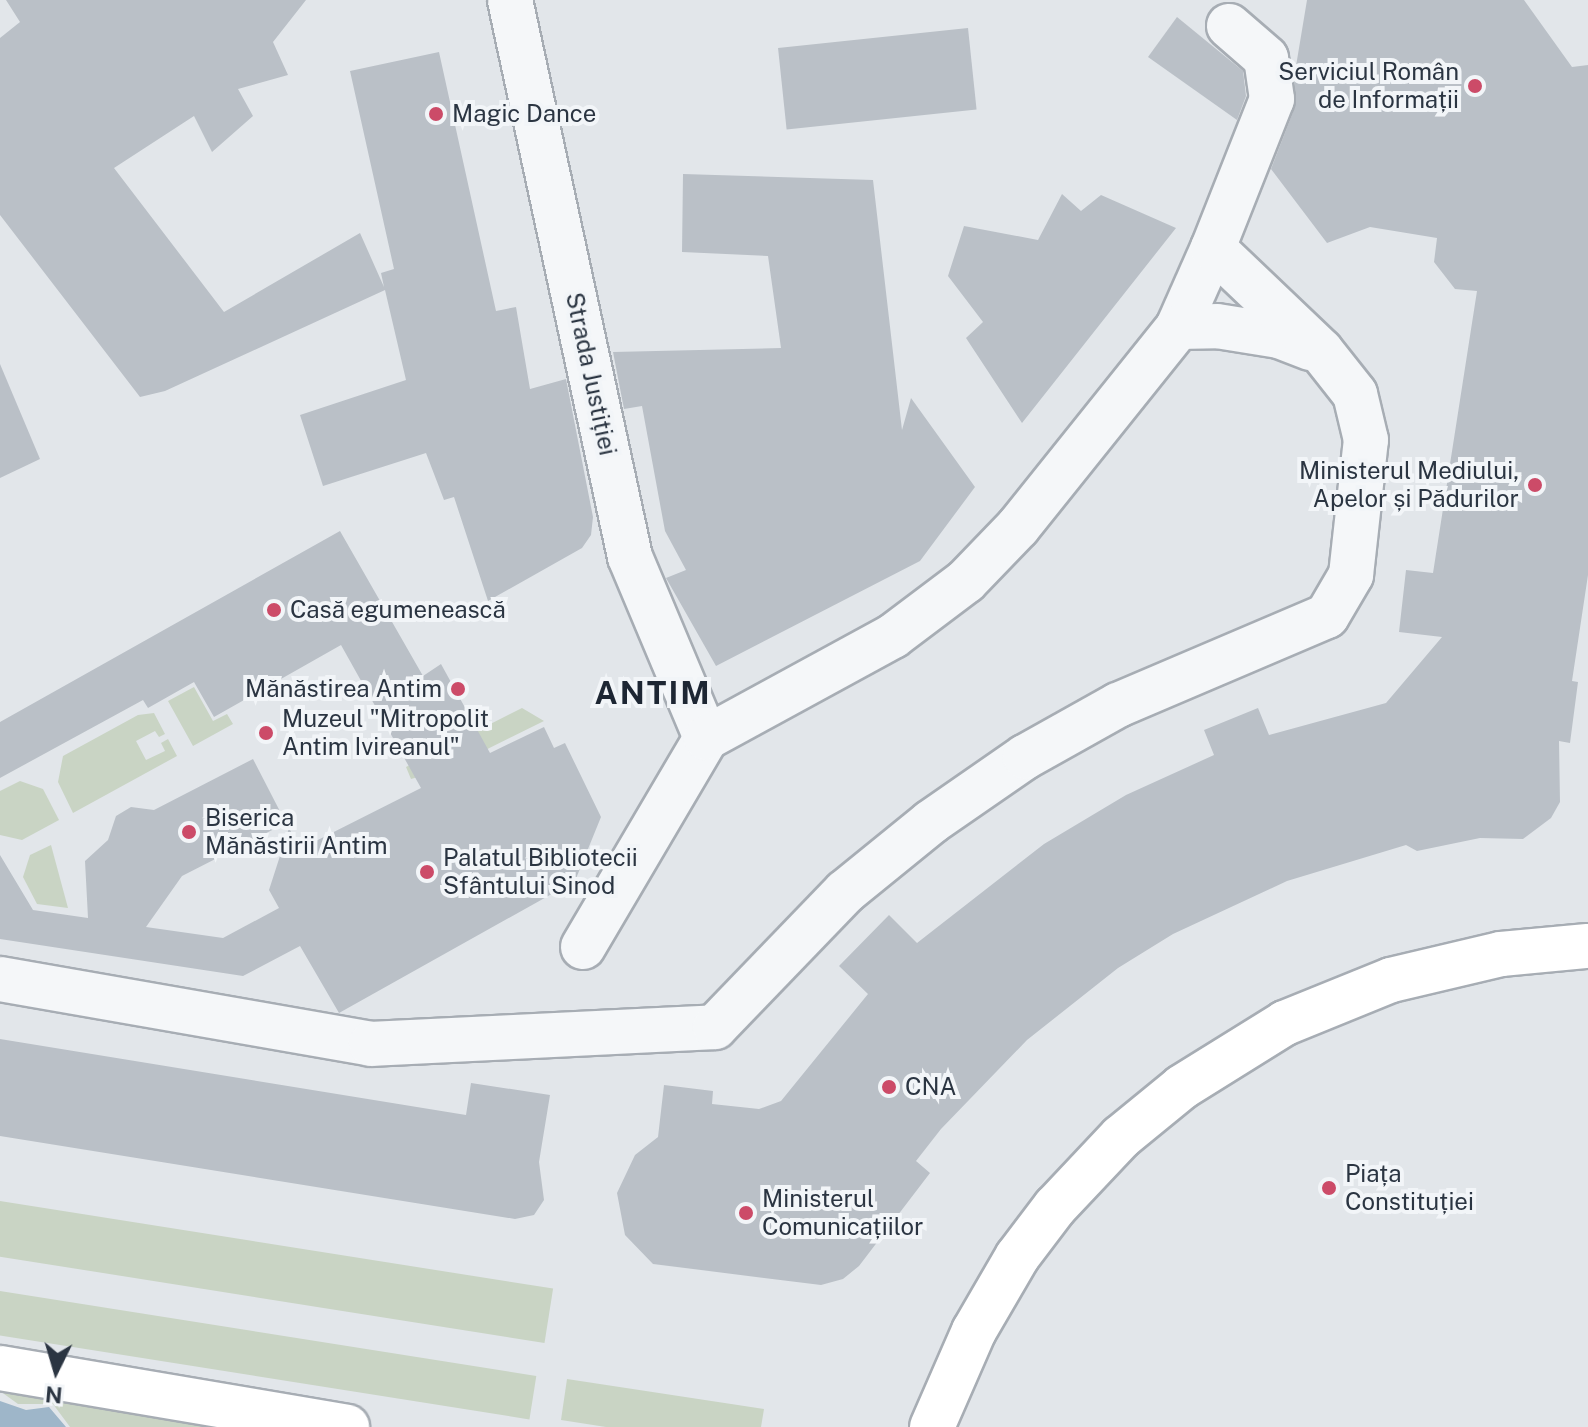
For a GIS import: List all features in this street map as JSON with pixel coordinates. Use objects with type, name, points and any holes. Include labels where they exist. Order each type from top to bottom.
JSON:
[{"type":"main road","points":[[932,1427],[974,1331],[1017,1257],[1055,1207],[1121,1137],[1182,1087],[1285,1023],[1391,980],[1501,954],[1588,946]]},
{"type":"main road","points":[[0,1368],[347,1427]]},
{"type":"street","name":"Strada Justiției","points":[[510,0],[630,557],[706,738]]},
{"type":"street","points":[[583,947],[706,738],[893,636],[966,581],[1018,527],[1178,327],[1272,99],[1266,58],[1229,26]]},
{"type":"street","points":[[0,979],[371,1044],[715,1027],[845,892],[931,822],[1025,757],[1118,705],[1327,616],[1351,575],[1366,440],[1355,394],[1321,351],[1213,248]]},
{"type":"street","points":[[1178,327],[1217,326],[1279,336],[1321,351]]},
{"type":"green space","points":[[194,687],[213,721],[227,714],[233,724],[193,746],[168,701]]},
{"type":"green space","points":[[522,708],[544,721],[421,782],[418,777],[411,779],[406,767]]},
{"type":"green space","points":[[154,713],[165,734],[159,737],[155,731],[136,741],[146,760],[165,751],[161,743],[168,739],[177,756],[73,813],[58,782],[63,756],[138,715]]},
{"type":"green space","points":[[20,781],[43,789],[59,820],[22,840],[0,835],[0,791]]},
{"type":"green space","points":[[51,845],[68,908],[37,904],[23,877],[30,855]]},
{"type":"green space","points":[[0,1201],[553,1289],[545,1343],[0,1257]]},
{"type":"green space","points":[[0,1291],[536,1376],[529,1419],[0,1336]]},
{"type":"green space","points":[[567,1379],[764,1409],[761,1427],[606,1427],[561,1420]]},
{"type":"green space","points":[[0,1391],[230,1427],[70,1427],[53,1404],[18,1404]]},
{"type":"water","points":[[0,1401],[26,1410],[49,1407],[66,1427],[0,1427]]},
{"type":"building","points":[[6,0],[306,0],[273,42],[288,75],[238,89],[253,116],[212,152],[194,116],[114,168],[224,312],[360,233],[384,287],[381,273],[394,269],[350,71],[439,52],[496,311],[516,307],[530,389],[566,379],[593,517],[591,535],[582,548],[488,601],[454,497],[444,500],[426,453],[323,486],[300,415],[406,380],[385,290],[165,391],[140,397],[0,215],[0,38],[20,22]]},
{"type":"building","points":[[1307,0],[1524,0],[1572,67],[1588,65],[1588,575],[1572,681],[1578,682],[1570,743],[1559,741],[1560,802],[1551,818],[1523,839],[1480,838],[1417,851],[1406,845],[1287,881],[1173,934],[1118,968],[1027,1040],[941,1129],[916,1161],[930,1173],[859,1266],[843,1279],[821,1285],[653,1264],[625,1235],[617,1193],[635,1155],[658,1137],[664,1085],[713,1091],[712,1104],[759,1109],[781,1101],[868,994],[839,966],[889,915],[917,943],[1044,844],[1126,795],[1214,755],[1204,730],[1258,708],[1269,735],[1386,703],[1442,637],[1399,632],[1406,570],[1433,573],[1477,291],[1455,289],[1434,262],[1437,238],[1370,227],[1327,243],[1271,169],[1295,107],[1294,78]]},
{"type":"building","points":[[1177,17],[1243,71],[1246,96],[1237,120],[1148,57]]},
{"type":"building","points":[[968,28],[977,110],[787,130],[778,48]]},
{"type":"building","points":[[683,174],[873,180],[902,430],[911,398],[975,487],[920,561],[716,666],[666,578],[686,570],[665,531],[642,406],[624,409],[613,352],[781,348],[768,256],[682,252]]},
{"type":"building","points":[[1062,194],[1081,211],[1101,195],[1176,228],[1022,423],[966,338],[983,322],[948,276],[964,226],[1038,240]]},
{"type":"building","points":[[0,364],[40,459],[0,478]]},
{"type":"building","points":[[340,531],[423,676],[441,664],[490,753],[544,727],[554,748],[565,743],[601,817],[575,881],[339,1013],[300,946],[243,976],[0,939],[0,855],[33,910],[88,918],[85,861],[108,840],[116,816],[131,807],[154,810],[253,759],[286,823],[182,876],[146,927],[223,938],[279,908],[269,890],[289,828],[300,849],[421,788],[341,645],[214,717],[194,682],[148,708],[143,700],[0,778],[0,722]]},
{"type":"building","points":[[0,1039],[466,1115],[471,1083],[550,1095],[539,1162],[544,1200],[534,1215],[515,1219],[0,1136]]},
{"type":"place","name":"Serviciul Român de Informații","points":[[1475,86]]},
{"type":"place","name":"Magic Dance","points":[[436,114]]},
{"type":"place","name":"Ministerul Mediului, Apelor și Pădurilor","points":[[1535,485]]},
{"type":"place","name":"Casă egumenească","points":[[274,610]]},
{"type":"place","name":"Mănăstirea Antim","points":[[458,689]]},
{"type":"place","name":"Muzeul \"Mitropolit Antim Ivireanul\"","points":[[266,733]]},
{"type":"place","name":"Biserica Mănăstirii Antim","points":[[189,832]]},
{"type":"place","name":"Palatul Bibliotecii Sfântului Sinod","points":[[427,872]]},
{"type":"place","name":"CNA","points":[[889,1087]]},
{"type":"place","name":"Piața Constituției","points":[[1329,1188]]},
{"type":"place","name":"Ministerul Comunicațiilor","points":[[746,1213]]},
{"type":"district","name":"ANTIM","points":[[653,693]]}]
